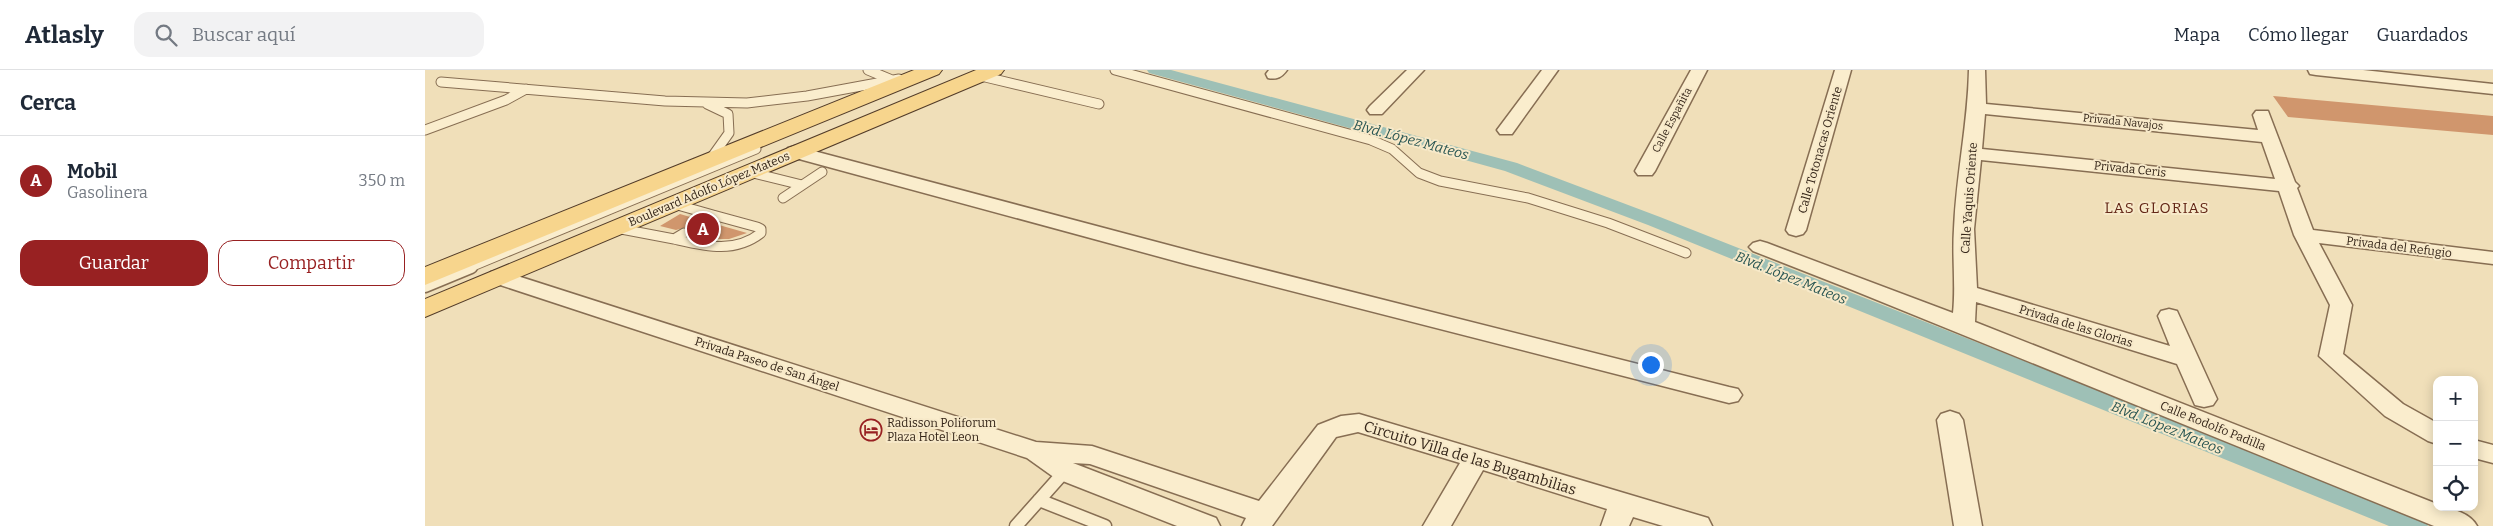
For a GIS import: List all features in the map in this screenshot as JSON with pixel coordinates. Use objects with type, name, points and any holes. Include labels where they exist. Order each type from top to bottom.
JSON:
[{"type":"main road","name":"Boulevard Adolfo López Mateos","points":[[425,309],[984,72]]},
{"type":"main road","name":"Boulevard Adolfo López Mateos","points":[[425,277],[925,73]]},
{"type":"street","points":[[1376,110],[1416,70]]},
{"type":"street","points":[[1506,130],[1550,70]]},
{"type":"street","name":"Calle Españita","points":[[1645,171],[1699,70]]},
{"type":"street","name":"Calle Totonacas Oriente","points":[[1796,230],[1843,70]]},
{"type":"street","name":"Calle Yaquis Oriente","points":[[1963,326],[1966,292],[1964,229],[1977,108],[1977,70]]},
{"type":"street","points":[[2316,70],[2362,73],[2493,89]]},
{"type":"street","name":"Privada Navajos","points":[[1977,108],[2269,137]]},
{"type":"street","points":[[2262,115],[2289,186],[2304,235],[2341,305],[2331,356],[2393,410],[2433,433]]},
{"type":"street","points":[[795,152],[1194,259],[1729,395]]},
{"type":"street","name":"Privada Ceris","points":[[1971,153],[2289,186]]},
{"type":"street","name":"Privada del Refugio","points":[[2304,235],[2493,258]]},
{"type":"street","name":"Calle Rodolfo Padilla","points":[[1760,248],[1858,284],[2463,526]]},
{"type":"street","name":"Privada Paseo de San Ángel","points":[[499,278],[1035,451],[1092,455],[1260,520]]},
{"type":"street","name":"Privada de las Glorias","points":[[1966,292],[2186,359]]},
{"type":"street","points":[[2169,316],[2204,399]]},
{"type":"street","points":[[1950,420],[1968,526]]},
{"type":"street","name":"Circuito Villa de las Bugambilias","points":[[1260,520],[1327,431],[1341,425],[1359,423],[1476,459],[1619,515],[1698,526]]},
{"type":"street","points":[[2478,450],[2493,454]]},
{"type":"street","name":"Privada Paseo de San Ángel","points":[[1035,451],[1065,471],[1207,526]]},
{"type":"street","points":[[1437,526],[1476,459]]},
{"type":"lane","points":[[868,70],[893,80]]},
{"type":"lane","points":[[425,286],[945,70]]},
{"type":"lane","points":[[1115,70],[1371,140],[1392,149],[1419,173],[1441,181],[1528,198],[1608,223],[1686,253]]},
{"type":"lane","points":[[425,300],[984,72],[1099,104]]},
{"type":"lane","points":[[441,82],[665,101],[747,103],[807,96],[925,73]]},
{"type":"lane","points":[[425,130],[506,100],[526,89]]},
{"type":"lane","points":[[703,102],[728,114],[729,133],[709,161]]},
{"type":"lane","points":[[749,172],[802,185]]},
{"type":"lane","points":[[783,198],[822,172]]},
{"type":"lane","points":[[615,228],[721,248],[731,248],[749,242],[761,233],[761,229],[757,227],[708,218],[674,204]]},
{"type":"lane","points":[[674,240],[684,232]]},
{"type":"lane","points":[[1016,526],[1065,471]]},
{"type":"lane","points":[[1039,500],[1077,521],[1105,526]]},
{"type":"building","points":[[2273,96],[2493,116],[2493,135],[2288,117]]},
{"type":"building","points":[[680,214],[697,219],[700,227],[712,223],[747,233],[729,239],[709,239],[690,234],[687,227],[676,230],[660,226]]},
{"type":"waterway","name":"Blvd. López Mateos","points":[[1154,70],[1511,167],[1654,221],[2415,526]]},
{"type":"place","name":"Mobil","points":[[703,229]]},
{"type":"place","name":"Radisson Poliforum Plaza Hotel Leon","points":[[871,430]]},
{"type":"district","name":"LAS GLORIAS","points":[[2157,208]]}]
